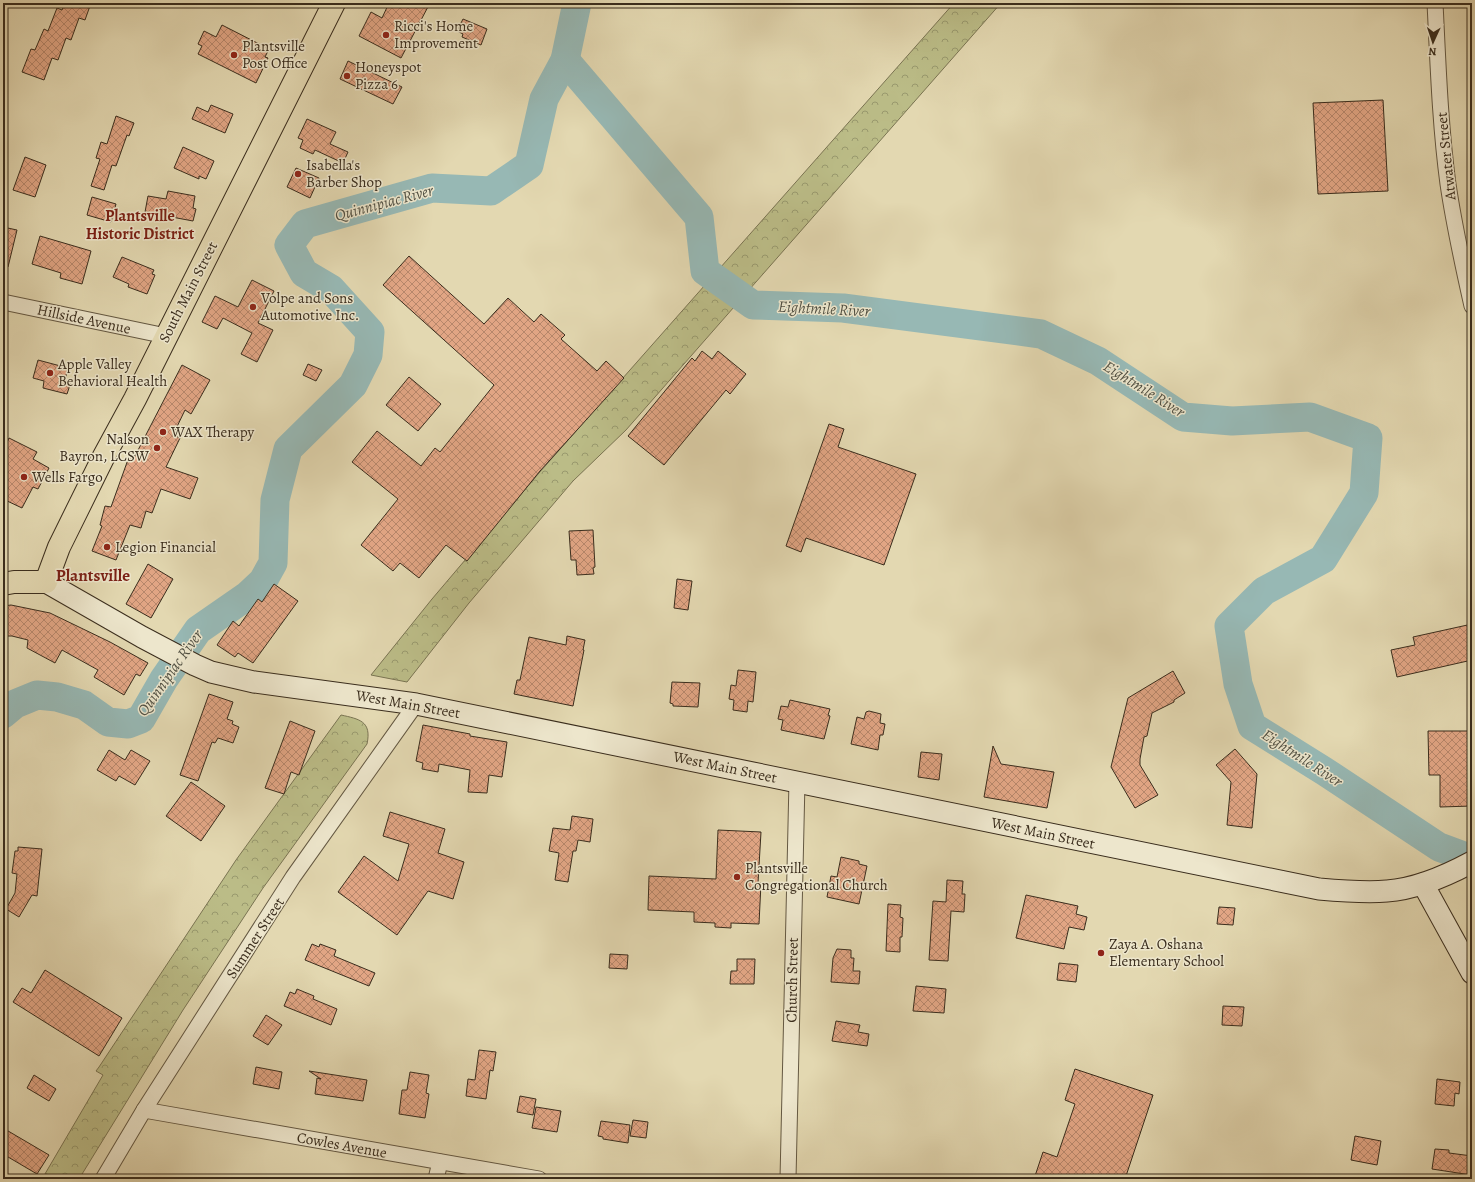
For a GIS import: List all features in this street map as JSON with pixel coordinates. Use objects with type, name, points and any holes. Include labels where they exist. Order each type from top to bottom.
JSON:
[{"type":"highway","name":"South Main Street","points":[[46,582],[59,547],[334,3]]},
{"type":"highway","points":[[3,584],[14,582],[46,582]]},
{"type":"main road","name":"West Main Street","points":[[46,582],[169,652],[195,665],[211,672],[254,682],[416,704],[1319,889],[1357,892],[1389,891],[1423,884],[1467,865]]},
{"type":"main road","points":[[1423,884],[1472,973]]},
{"type":"street","name":"Atwater Street","points":[[1435,3],[1440,99],[1448,184],[1463,269],[1472,306]]},
{"type":"street","name":"Hillside Avenue","points":[[3,302],[166,336]]},
{"type":"street","name":"Summer Street","points":[[104,1179],[144,1110],[293,877],[416,704]]},
{"type":"street","name":"Church Street","points":[[788,1179],[797,781]]},
{"type":"street","name":"Cowles Avenue","points":[[144,1110],[539,1179]]},
{"type":"street","points":[[436,1179],[440,1162]]},
{"type":"green space","points":[[954,3],[1001,3],[626,430],[573,481],[469,603],[407,682],[371,675],[432,599],[539,473]]},
{"type":"green space","points":[[341,715],[363,722],[368,730],[367,744],[263,888],[183,1010],[79,1179],[42,1179],[103,1075],[96,1071],[236,860]]},
{"type":"building","points":[[65,3],[91,3],[85,20],[79,18],[71,40],[66,38],[58,60],[52,58],[44,80],[22,72],[31,49],[35,50],[44,29],[48,31],[57,8],[62,10]]},
{"type":"building","points":[[389,3],[430,3],[401,58],[359,36],[371,12],[382,18]]},
{"type":"building","points":[[463,19],[487,29],[481,45],[462,37],[463,34],[457,31]]},
{"type":"building","name":"Plantsville Post Office","points":[[222,25],[269,49],[265,57],[268,58],[256,83],[198,54],[202,46],[198,44],[204,31],[216,37]]},
{"type":"building","points":[[348,61],[402,87],[393,104],[340,79]]},
{"type":"building","points":[[1383,100],[1388,191],[1318,194],[1313,103]]},
{"type":"building","points":[[211,105],[233,114],[225,133],[192,119],[197,107],[208,112]]},
{"type":"building","points":[[116,116],[134,123],[129,136],[127,135],[116,166],[112,165],[104,190],[91,186],[100,159],[96,158],[101,142],[107,144]]},
{"type":"building","points":[[307,119],[336,132],[330,144],[348,152],[343,163],[315,150],[313,154],[300,148],[303,140],[298,138]]},
{"type":"building","points":[[183,147],[214,161],[206,179],[199,176],[199,179],[174,168]]},
{"type":"building","points":[[25,157],[46,165],[35,197],[13,190]]},
{"type":"building","points":[[296,168],[319,178],[310,198],[287,187]]},
{"type":"building","points":[[168,191],[195,196],[193,208],[196,209],[193,221],[145,212],[148,196],[166,199]]},
{"type":"building","points":[[92,197],[116,204],[111,222],[87,215]]},
{"type":"building","points":[[3,227],[17,230],[8,267],[3,266]]},
{"type":"building","points":[[40,236],[91,251],[82,284],[60,278],[61,273],[32,264]]},
{"type":"building","points":[[409,256],[484,324],[508,298],[534,322],[541,314],[565,335],[561,339],[597,371],[606,361],[624,378],[540,471],[467,561],[446,545],[419,578],[400,563],[393,571],[361,545],[398,499],[352,462],[377,431],[421,466],[435,448],[440,452],[494,385],[383,285]]},
{"type":"building","points":[[122,257],[154,270],[152,274],[155,275],[147,294],[128,287],[129,284],[113,277]]},
{"type":"building","name":"Volpe and Sons Automotive Inc.","points":[[252,280],[274,291],[258,323],[273,330],[257,362],[241,354],[252,333],[223,318],[217,329],[202,322],[215,296],[238,307]]},
{"type":"building","points":[[702,351],[712,359],[718,351],[746,374],[730,394],[726,390],[664,465],[628,436],[692,358],[695,361]]},
{"type":"building","name":"Apple Valley Behavioral Health","points":[[38,360],[68,368],[65,380],[71,382],[67,394],[43,388],[44,381],[33,378]]},
{"type":"building","points":[[308,364],[322,370],[316,381],[303,375]]},
{"type":"building","points":[[182,365],[210,380],[191,414],[185,410],[173,435],[180,438],[166,467],[198,478],[190,499],[161,489],[152,513],[146,511],[141,528],[130,525],[116,560],[92,551],[102,526],[100,525],[105,506],[111,507],[130,454],[135,456]]},
{"type":"building","points":[[409,377],[441,404],[418,431],[386,405]]},
{"type":"building","points":[[829,424],[844,429],[838,447],[916,474],[884,565],[806,538],[801,552],[786,546]]},
{"type":"building","name":"Wells Fargo","points":[[9,438],[37,452],[33,459],[49,468],[38,489],[33,487],[22,508],[3,499],[3,451]]},
{"type":"building","points":[[593,530],[594,574],[577,575],[576,560],[571,560],[569,531]]},
{"type":"building","points":[[148,564],[173,579],[151,618],[126,604]]},
{"type":"building","points":[[677,579],[692,581],[688,610],[674,608]]},
{"type":"building","points":[[274,584],[298,601],[253,663],[238,653],[235,657],[217,645],[233,621],[239,626],[258,599],[262,602]]},
{"type":"building","points":[[11,605],[50,613],[110,642],[148,663],[140,676],[136,674],[124,695],[94,677],[98,670],[62,650],[55,663],[27,648],[28,640],[12,636],[3,636],[3,606]]},
{"type":"building","points":[[1472,624],[1472,660],[1397,677],[1391,650],[1415,645],[1413,637]]},
{"type":"building","points":[[567,636],[585,640],[573,706],[514,694],[517,680],[520,680],[529,637],[566,645]]},
{"type":"building","points":[[738,670],[756,672],[753,702],[748,701],[747,712],[733,710],[734,700],[729,699],[731,685],[736,686]]},
{"type":"building","points":[[1173,671],[1185,693],[1174,700],[1174,702],[1152,713],[1147,736],[1144,737],[1140,759],[1140,765],[1158,795],[1135,808],[1111,767],[1128,698]]},
{"type":"building","points":[[672,682],[700,683],[698,707],[673,706],[673,704],[670,703]]},
{"type":"building","points":[[209,694],[233,702],[227,719],[233,721],[232,724],[239,727],[233,743],[218,738],[215,743],[212,742],[198,781],[180,775]]},
{"type":"building","points":[[790,700],[830,709],[828,715],[830,716],[824,739],[781,730],[783,720],[778,719],[781,706],[788,707]]},
{"type":"building","points":[[869,711],[881,714],[880,723],[885,724],[883,735],[880,735],[878,750],[851,744],[857,717],[864,719],[866,712]]},
{"type":"building","points":[[290,721],[315,731],[299,775],[291,772],[284,794],[265,788]]},
{"type":"building","points":[[423,725],[470,734],[470,736],[507,742],[502,777],[489,775],[487,793],[468,792],[470,770],[439,764],[438,772],[422,769],[423,763],[416,761]]},
{"type":"building","points":[[1428,731],[1470,731],[1470,736],[1472,736],[1472,806],[1440,807],[1440,775],[1429,775]]},
{"type":"building","points":[[993,746],[1001,764],[1054,772],[1047,808],[984,797]]},
{"type":"building","points":[[1235,749],[1257,774],[1252,828],[1227,825],[1231,782],[1216,765]]},
{"type":"building","points":[[109,750],[125,760],[131,750],[150,761],[135,785],[119,776],[116,781],[97,770]]},
{"type":"building","points":[[921,752],[942,754],[939,780],[918,777]]},
{"type":"building","points":[[191,782],[225,806],[201,841],[166,816]]},
{"type":"building","points":[[390,812],[445,829],[438,853],[464,862],[453,899],[428,891],[397,935],[338,892],[364,856],[398,881],[409,844],[383,836]]},
{"type":"building","points":[[572,816],[593,819],[590,842],[578,840],[576,851],[573,851],[568,882],[555,880],[559,853],[549,851],[553,828],[570,830]]},
{"type":"building","name":"Plantsville Congregational Church","points":[[718,830],[761,832],[758,883],[761,883],[759,924],[731,923],[731,928],[715,927],[715,923],[694,922],[694,912],[648,910],[649,876],[716,879]]},
{"type":"building","points":[[18,847],[42,849],[37,896],[32,895],[19,917],[6,909],[15,893],[17,874],[12,873],[15,851],[18,851]]},
{"type":"building","points":[[841,857],[859,861],[859,864],[867,866],[859,904],[827,897],[831,876],[837,877]]},
{"type":"building","points":[[947,880],[963,881],[962,894],[965,894],[964,912],[951,911],[948,961],[929,960],[933,901],[946,902]]},
{"type":"building","points":[[1026,895],[1078,906],[1076,914],[1087,917],[1084,930],[1069,927],[1064,949],[1016,938]]},
{"type":"building","points":[[888,904],[901,905],[900,917],[903,918],[902,937],[900,937],[900,952],[886,951]]},
{"type":"building","points":[[1219,907],[1235,908],[1233,925],[1217,924]]},
{"type":"building","points":[[312,944],[319,947],[320,944],[336,950],[334,956],[375,973],[369,986],[305,960]]},
{"type":"building","points":[[837,949],[851,950],[851,958],[854,958],[853,971],[860,971],[859,984],[831,982],[833,958]]},
{"type":"building","points":[[610,954],[628,955],[627,969],[609,968]]},
{"type":"building","points":[[737,959],[755,959],[754,984],[730,984],[731,971],[737,971]]},
{"type":"building","points":[[1059,963],[1078,965],[1076,982],[1057,980]]},
{"type":"building","points":[[45,970],[122,1018],[99,1056],[13,1002],[22,988],[31,993]]},
{"type":"building","points":[[916,986],[946,989],[944,1013],[913,1011]]},
{"type":"building","points":[[297,989],[314,996],[313,999],[337,1009],[331,1025],[284,1006],[290,992],[295,994]]},
{"type":"building","points":[[1223,1006],[1244,1007],[1242,1026],[1222,1025]]},
{"type":"building","points":[[266,1015],[282,1025],[268,1045],[253,1036]]},
{"type":"building","points":[[836,1021],[860,1025],[858,1032],[869,1034],[867,1046],[832,1041]]},
{"type":"building","points":[[479,1050],[496,1052],[493,1071],[490,1070],[486,1099],[466,1096],[468,1079],[475,1080]]},
{"type":"building","points":[[256,1067],[282,1072],[279,1089],[253,1084]]},
{"type":"building","points":[[1075,1069],[1153,1095],[1125,1179],[1034,1179],[1043,1152],[1057,1157],[1075,1104],[1065,1100]]},
{"type":"building","points":[[309,1071],[367,1080],[363,1101],[315,1094],[317,1078],[321,1079]]},
{"type":"building","points":[[410,1072],[429,1075],[426,1093],[429,1094],[425,1118],[399,1114],[402,1090],[407,1090]]},
{"type":"building","points":[[34,1075],[56,1089],[49,1101],[27,1088]]},
{"type":"building","points":[[1437,1079],[1460,1082],[1459,1094],[1455,1093],[1454,1106],[1435,1104]]},
{"type":"building","points":[[520,1096],[536,1099],[533,1115],[517,1112]]},
{"type":"building","points":[[536,1107],[561,1111],[557,1132],[532,1128]]},
{"type":"building","points":[[633,1120],[648,1122],[646,1138],[630,1136]]},
{"type":"building","points":[[601,1121],[630,1125],[628,1143],[603,1139],[603,1137],[598,1136]]},
{"type":"building","points":[[3,1128],[49,1155],[37,1174],[3,1154]]},
{"type":"building","points":[[1355,1136],[1381,1141],[1377,1165],[1351,1160]]},
{"type":"building","points":[[1435,1149],[1449,1150],[1449,1153],[1472,1156],[1471,1175],[1432,1169]]},
{"type":"waterway","name":"Quinnipiac River","points":[[3,714],[15,704],[37,695],[57,697],[84,705],[108,722],[128,724],[141,719],[164,679],[198,630],[247,596],[263,581],[273,563],[275,500],[288,449],[353,385],[368,355],[370,332],[331,289],[304,273],[289,245],[305,224],[432,188],[491,191],[529,165],[544,99],[565,60],[577,3]]},
{"type":"waterway","name":"Eightmile River","points":[[565,60],[699,217],[705,271],[753,305],[843,308],[1041,334],[1098,361],[1183,417],[1232,421],[1310,417],[1368,438],[1364,493],[1323,559],[1264,591],[1229,626],[1238,684],[1252,726],[1324,771],[1439,847],[1472,859]]},
{"type":"place","name":"Ricci's Home Improvement","points":[[386,35]]},
{"type":"place","name":"Plantsville Post Office","points":[[234,55]]},
{"type":"place","name":"Honeyspot Pizza 6","points":[[347,76]]},
{"type":"place","name":"Isabella's Barber Shop","points":[[298,174]]},
{"type":"place","name":"Volpe and Sons Automotive Inc.","points":[[253,307]]},
{"type":"place","name":"Apple Valley Behavioral Health","points":[[50,373]]},
{"type":"place","name":"WAX Therapy","points":[[163,432]]},
{"type":"place","name":"Nalson Bayron, LCSW","points":[[157,448]]},
{"type":"place","name":"Wells Fargo","points":[[24,477]]},
{"type":"place","name":"Legion Financial","points":[[107,547]]},
{"type":"place","name":"Plantsville Congregational Church","points":[[737,877]]},
{"type":"place","name":"Zaya A. Oshana Elementary School","points":[[1101,953]]},
{"type":"district","name":"Plantsville Historic District","points":[[140,225]]},
{"type":"district","name":"Plantsville","points":[[93,575]]}]
